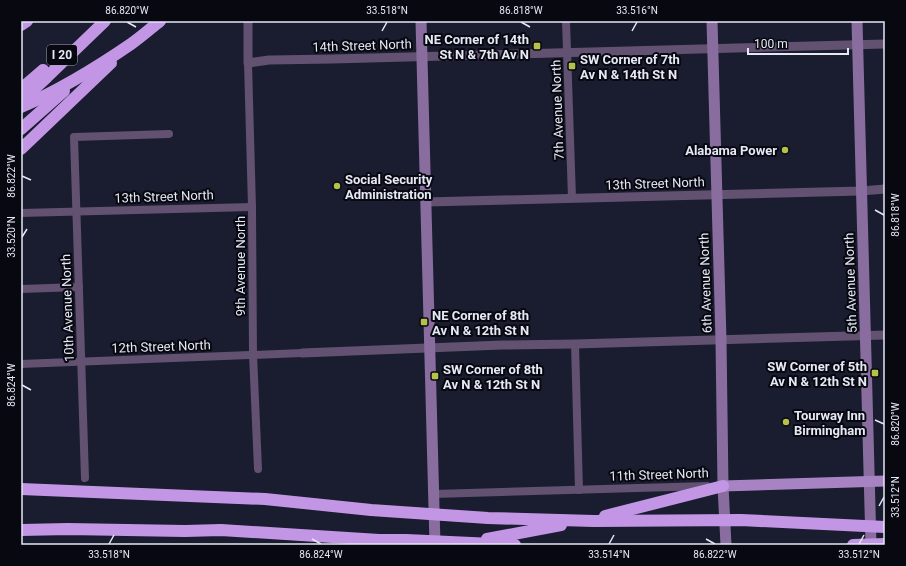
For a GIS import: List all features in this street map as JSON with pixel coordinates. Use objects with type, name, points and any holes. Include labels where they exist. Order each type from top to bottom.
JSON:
[{"type":"highway","points":[[21,25],[27,21]]},
{"type":"highway","points":[[21,100],[47,77],[104,21]]},
{"type":"highway","name":"I 20","points":[[21,89],[104,21]]},
{"type":"highway","points":[[21,107],[36,101],[82,76],[131,44],[160,21]]},
{"type":"highway","points":[[21,149],[131,44]]},
{"type":"highway","points":[[21,128],[82,76]]},
{"type":"highway","points":[[463,543],[602,517],[724,486]]},
{"type":"highway","points":[[21,489],[265,499],[371,510],[495,518],[594,521],[741,520],[885,527]]},
{"type":"highway","points":[[21,522],[68,529]]},
{"type":"highway","points":[[21,530],[221,530],[379,540],[515,545]]},
{"type":"highway","points":[[853,545],[885,544]]},
{"type":"main road","points":[[420,21],[435,545]]},
{"type":"main road","name":"6th Avenue North","points":[[712,21],[726,545]]},
{"type":"main road","name":"5th Avenue North","points":[[857,21],[871,545]]},
{"type":"main road","name":"11th Street North","points":[[724,486],[885,481]]},
{"type":"street","points":[[248,21],[248,63]]},
{"type":"street","name":"7th Avenue North","points":[[566,21],[572,198]]},
{"type":"street","name":"14th Street North","points":[[248,63],[269,60],[885,44]]},
{"type":"street","name":"9th Avenue North","points":[[248,63],[252,207],[253,354],[258,469]]},
{"type":"street","name":"10th Avenue North","points":[[85,478],[74,137],[169,134]]},
{"type":"street","name":"13th Street North","points":[[426,202],[862,191],[885,189]]},
{"type":"street","name":"13th Street North","points":[[21,214],[252,207]]},
{"type":"street","points":[[21,289],[78,287]]},
{"type":"street","points":[[302,353],[502,345],[885,335]]},
{"type":"street","points":[[575,344],[579,490]]},
{"type":"street","name":"12th Street North","points":[[21,364],[302,353]]},
{"type":"street","name":"11th Street North","points":[[434,494],[724,486]]},
{"type":"place","name":"NE Corner of 14th St N & 7th Av N","points":[[537,46]]},
{"type":"place","name":"SW Corner of 7th Av N & 14th St N","points":[[572,66]]},
{"type":"place","name":"Alabama Power","points":[[785,150]]},
{"type":"place","name":"Social Security Administration","points":[[337,186]]},
{"type":"place","name":"NE Corner of 8th Av N & 12th St N","points":[[424,322]]},
{"type":"place","name":"SW Corner of 5th Av N & 12th St N","points":[[875,373]]},
{"type":"place","name":"SW Corner of 8th Av N & 12th St N","points":[[435,376]]},
{"type":"place","name":"Tourway Inn Birmingham","points":[[786,422]]}]
